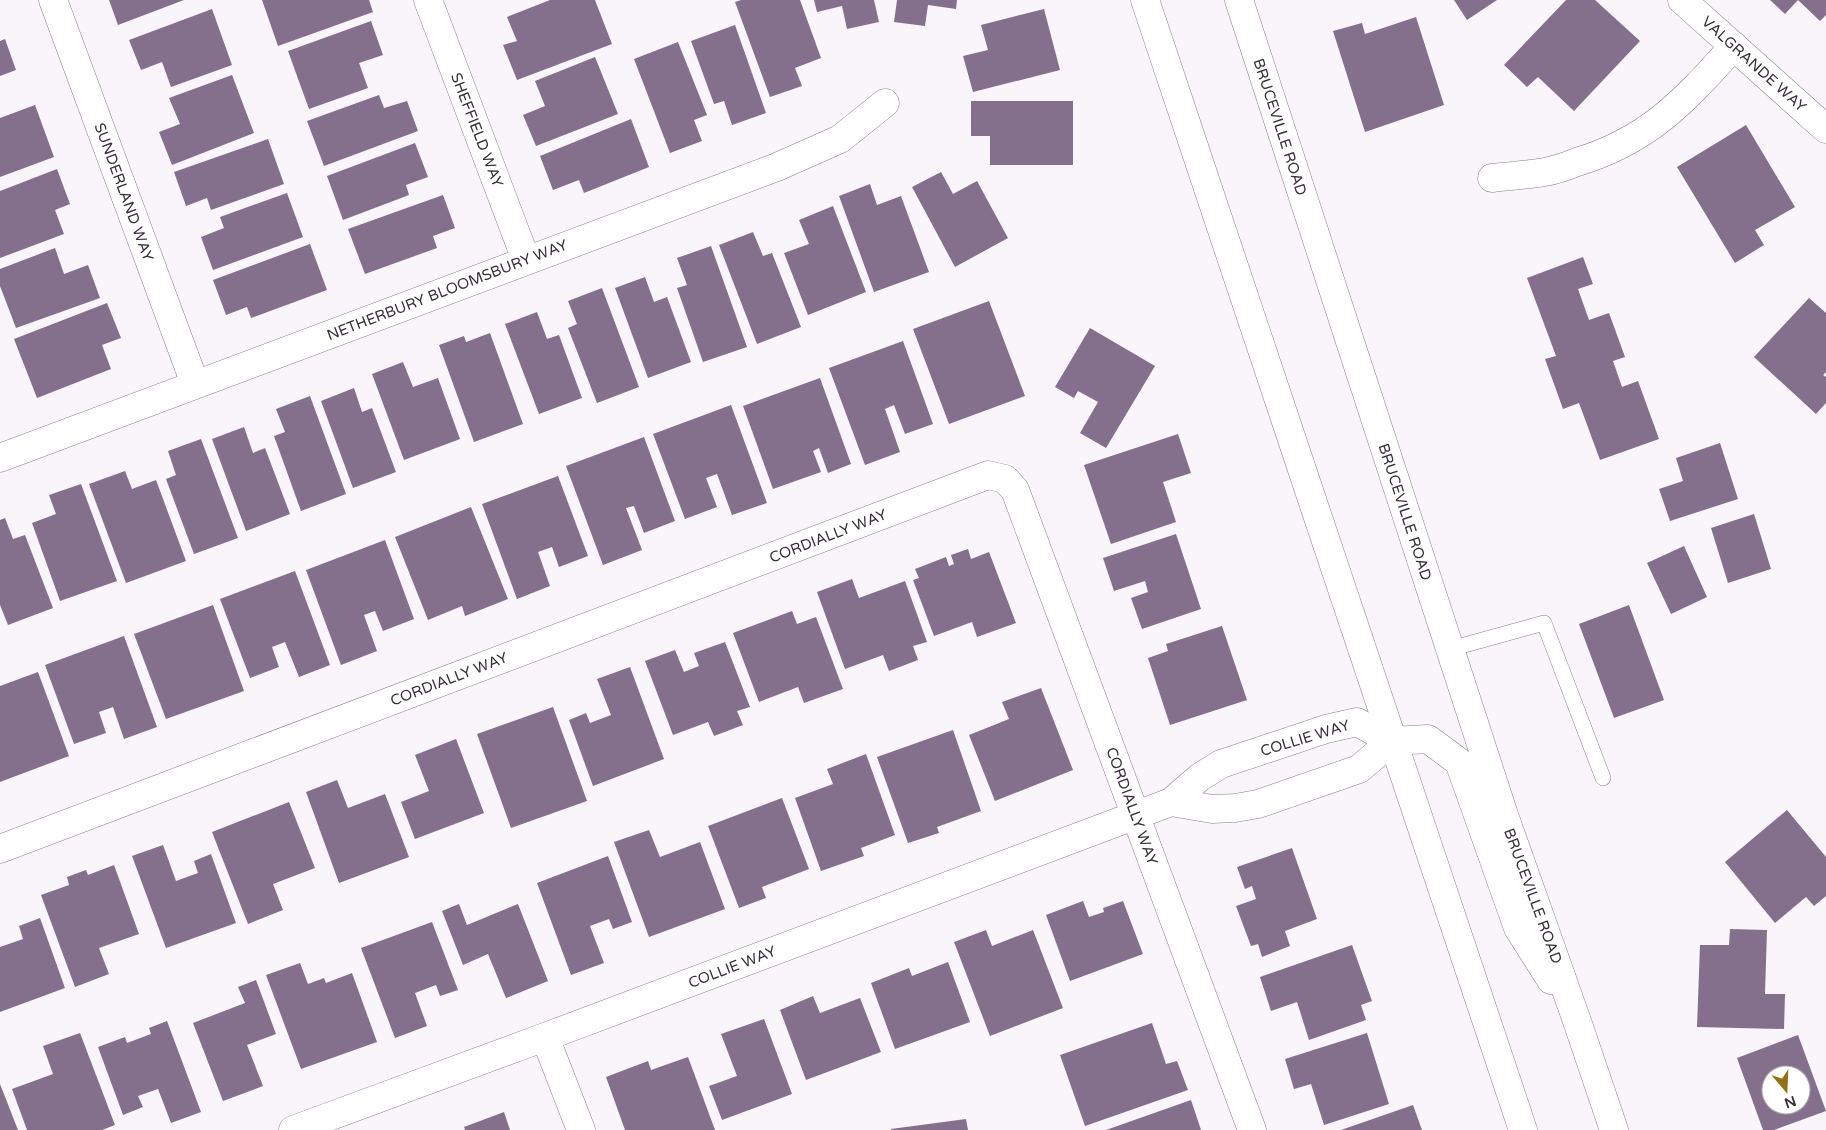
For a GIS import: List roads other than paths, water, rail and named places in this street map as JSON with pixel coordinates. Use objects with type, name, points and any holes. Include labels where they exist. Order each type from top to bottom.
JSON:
[{"type":"street","name":"SUNDERLAND WAY","points":[[53,0],[196,384]]},
{"type":"street","name":"SHEFFIELD WAY","points":[[428,0],[526,260]]},
{"type":"street","points":[[1145,0],[1523,1130]]},
{"type":"street","name":"BRUCEVILLE ROAD","points":[[1239,0],[1504,815],[1614,1130]]},
{"type":"street","name":"VALGRANDE WAY","points":[[1682,0],[1826,129]]},
{"type":"street","points":[[1492,178],[1546,172],[1599,156],[1631,139],[1662,119],[1689,95],[1734,46]]},
{"type":"street","name":"NETHERBURY BLOOMSBURY WAY","points":[[0,458],[786,163],[840,139],[885,103]]},
{"type":"street","name":"CORDIALLY WAY","points":[[0,849],[988,475],[1005,479],[1015,490],[1252,1130]]},
{"type":"street","name":"COLLIE WAY","points":[[293,1130],[545,1038],[1171,802],[1200,777],[1221,764],[1326,729],[1356,722],[1392,741],[1359,769],[1258,804],[1212,809],[1171,802]]},
{"type":"street","name":"BRUCEVILLE ROAD","points":[[1392,741],[1428,739],[1459,762],[1518,928],[1577,1021]]},
{"type":"street","points":[[545,1038],[581,1130]]},
{"type":"lane","points":[[1450,649],[1544,623],[1603,778]]}]
